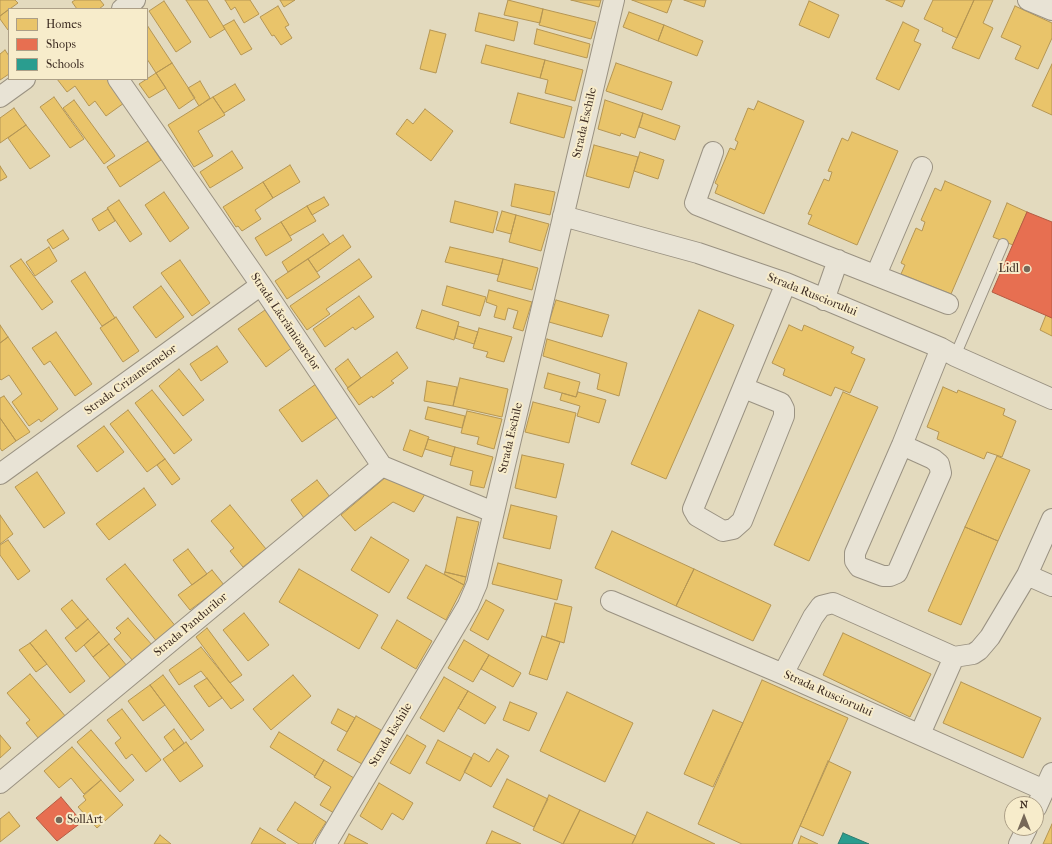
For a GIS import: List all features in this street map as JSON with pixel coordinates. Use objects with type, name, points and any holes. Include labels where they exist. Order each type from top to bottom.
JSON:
[{"type":"street","points":[[123,8],[135,0]]},
{"type":"street","name":"Strada Eschile","points":[[326,844],[468,605],[477,584],[614,0]]},
{"type":"street","points":[[1028,0],[1052,10]]},
{"type":"street","points":[[0,97],[24,80]]},
{"type":"street","name":"Strada Lăcrămioarelor","points":[[119,80],[262,285],[382,466]]},
{"type":"street","points":[[713,152],[695,203],[697,205],[948,304]]},
{"type":"street","points":[[876,275],[922,167]]},
{"type":"street","name":"Strada Rusciorului","points":[[563,216],[698,253],[786,283],[948,352],[1052,400]]},
{"type":"street","points":[[824,300],[838,260]]},
{"type":"street","points":[[744,388],[781,403],[784,409],[784,416],[742,521],[733,529],[723,531],[697,516],[693,509],[786,283]]},
{"type":"street","name":"Strada Crizantemelor","points":[[0,474],[262,285]]},
{"type":"street","points":[[902,445],[933,459],[939,464],[941,473],[897,573],[890,576],[883,576],[859,567],[855,561],[855,553],[902,445],[948,352]]},
{"type":"street","points":[[382,466],[494,512]]},
{"type":"street","name":"Strada Pandurilor","points":[[0,783],[382,466]]},
{"type":"street","points":[[783,674],[813,617],[821,606],[834,603],[954,658],[973,654],[979,650],[990,637],[1027,575],[1052,519]]},
{"type":"street","points":[[1027,575],[1052,586]]},
{"type":"street","name":"Strada Rusciorului","points":[[611,601],[920,734],[1048,781]]},
{"type":"street","points":[[920,734],[954,658]]},
{"type":"street","points":[[1041,796],[1048,781]]},
{"type":"lane","points":[[948,352],[1003,244]]},
{"type":"building: Homes","points":[[0,0],[15,0],[18,3],[11,8],[8,8],[8,10],[0,16]]},
{"type":"building: Homes","points":[[75,0],[100,0],[104,5],[100,8],[76,8],[72,2]]},
{"type":"building: Homes","points":[[186,0],[207,0],[225,29],[210,38]]},
{"type":"building: Homes","points":[[225,0],[250,0],[259,14],[244,23],[235,7],[231,10]]},
{"type":"building: Homes","points":[[280,0],[295,0],[284,7]]},
{"type":"building: Homes","points":[[508,0],[543,9],[540,23],[504,15]]},
{"type":"building: Homes","points":[[571,0],[601,0],[599,7]]},
{"type":"building: Homes","points":[[632,0],[672,0],[667,13]]},
{"type":"building: Homes","points":[[684,0],[706,0],[704,7]]},
{"type":"building: Homes","points":[[886,0],[905,0],[902,7]]},
{"type":"building: Homes","points":[[933,0],[974,0],[957,38],[942,31],[943,28],[924,19]]},
{"type":"building: Homes","points":[[974,0],[993,0],[983,23],[993,28],[979,59],[952,48]]},
{"type":"building: Homes","points":[[164,1],[191,42],[176,52],[149,11]]},
{"type":"building: Homes","points":[[809,1],[839,15],[829,38],[799,25]]},
{"type":"building: Homes","points":[[278,6],[289,25],[285,27],[292,38],[281,45],[274,35],[272,36],[260,17]]},
{"type":"building: Homes","points":[[1015,6],[1052,23],[1052,38],[1038,69],[1015,59],[1021,46],[1001,37]]},
{"type":"building: Homes","points":[[543,9],[596,22],[591,39],[539,25]]},
{"type":"building: Homes","points":[[8,10],[8,30],[0,19],[0,16]]},
{"type":"building: Homes","points":[[629,12],[664,25],[658,41],[623,27]]},
{"type":"building: Homes","points":[[479,13],[518,22],[514,41],[475,31]]},
{"type":"building: Homes","points":[[234,20],[252,49],[241,55],[223,26]]},
{"type":"building: Homes","points":[[903,22],[919,30],[914,41],[921,44],[899,90],[876,79]]},
{"type":"building: Homes","points":[[664,25],[703,41],[697,56],[658,41]]},
{"type":"building: Homes","points":[[148,27],[172,63],[156,73],[148,61]]},
{"type":"building: Homes","points":[[537,29],[590,44],[587,58],[534,44]]},
{"type":"building: Homes","points":[[430,30],[446,34],[436,73],[420,69]]},
{"type":"building: Homes","points":[[486,45],[545,60],[540,78],[481,63]]},
{"type":"building: Homes","points":[[5,50],[8,54],[8,75],[0,80],[0,54]]},
{"type":"building: Homes","points":[[545,60],[583,70],[575,101],[545,93],[548,80],[540,78]]},
{"type":"building: Homes","points":[[172,63],[195,98],[179,109],[156,73]]},
{"type":"building: Homes","points":[[616,63],[672,82],[662,110],[606,91]]},
{"type":"building: Homes","points":[[1052,64],[1052,115],[1032,106]]},
{"type":"building: Homes","points":[[156,73],[166,88],[149,98],[139,84],[148,80],[148,78]]},
{"type":"building: Homes","points":[[58,80],[108,80],[124,103],[106,116],[95,101],[89,106],[75,86],[67,92]]},
{"type":"building: Homes","points":[[200,81],[210,98],[199,106],[188,88]]},
{"type":"building: Homes","points":[[235,84],[245,100],[224,113],[213,97]]},
{"type":"building: Homes","points":[[518,93],[572,107],[564,138],[510,123]]},
{"type":"building: Homes","points":[[54,97],[84,139],[70,148],[40,107]]},
{"type":"building: Homes","points":[[213,97],[225,115],[198,131],[213,156],[194,167],[168,125]]},
{"type":"building: Homes","points":[[74,100],[115,156],[104,164],[63,108]]},
{"type":"building: Homes","points":[[605,100],[643,113],[635,138],[621,133],[620,136],[598,129]]},
{"type":"building: Homes","points":[[758,101],[804,121],[764,214],[715,193],[718,185],[715,183],[730,148],[735,150],[738,142],[735,140],[748,108],[754,110]]},
{"type":"building: Homes","points":[[14,108],[26,125],[0,143],[0,118]]},
{"type":"building: Homes","points":[[425,109],[453,131],[431,161],[396,134],[407,119],[413,124]]},
{"type":"building: Homes","points":[[643,113],[680,126],[675,140],[639,127]]},
{"type":"building: Homes","points":[[26,125],[50,156],[30,169],[8,138]]},
{"type":"building: Homes","points":[[852,132],[898,151],[857,245],[808,224],[812,215],[808,214],[824,179],[829,181],[832,172],[828,171],[842,138],[848,141]]},
{"type":"building: Homes","points":[[148,141],[161,160],[120,187],[107,167]]},
{"type":"building: Homes","points":[[594,145],[638,157],[629,188],[586,176]]},
{"type":"building: Homes","points":[[232,151],[243,168],[210,188],[200,172]]},
{"type":"building: Homes","points":[[640,152],[664,160],[658,179],[634,171]]},
{"type":"building: Homes","points":[[290,165],[300,182],[273,198],[263,182]]},
{"type":"building: Homes","points":[[0,166],[7,177],[0,181]]},
{"type":"building: Homes","points":[[945,181],[991,201],[951,294],[901,274],[905,265],[901,263],[916,228],[922,231],[925,222],[921,220],[935,188],[941,191]]},
{"type":"building: Homes","points":[[263,182],[273,198],[255,210],[261,219],[242,231],[238,226],[236,227],[223,207]]},
{"type":"building: Homes","points":[[515,184],[555,192],[550,215],[511,206]]},
{"type":"building: Homes","points":[[164,192],[189,228],[170,242],[145,205]]},
{"type":"building: Homes","points":[[324,197],[329,205],[312,215],[307,206]]},
{"type":"building: Homes","points":[[119,200],[142,234],[130,242],[107,208]]},
{"type":"building: Homes","points":[[455,201],[498,212],[493,233],[450,222]]},
{"type":"building: Homes","points":[[1007,203],[1027,212],[1013,245],[993,237]]},
{"type":"building: Homes","points":[[307,206],[316,221],[290,236],[281,222]]},
{"type":"building: Homes","points":[[108,209],[115,221],[99,231],[92,219]]},
{"type":"building: Homes","points":[[502,211],[516,215],[511,234],[496,230]]},
{"type":"building: Homes","points":[[516,215],[549,224],[541,251],[509,242]]},
{"type":"building: Homes","points":[[281,222],[292,240],[266,256],[255,238]]},
{"type":"building: Homes","points":[[63,230],[69,239],[53,249],[47,240]]},
{"type":"building: Homes","points":[[323,234],[330,244],[288,272],[282,262]]},
{"type":"building: Homes","points":[[343,235],[351,247],[317,272],[308,259]]},
{"type":"building: Homes","points":[[49,247],[57,261],[35,276],[26,262]]},
{"type":"building: Homes","points":[[450,247],[503,259],[499,275],[445,262]]},
{"type":"building: Homes","points":[[21,259],[53,302],[42,310],[10,266]]},
{"type":"building: Homes","points":[[308,259],[320,277],[287,299],[275,281]]},
{"type":"building: Homes","points":[[359,259],[372,277],[326,309],[330,314],[307,330],[290,306]]},
{"type":"building: Homes","points":[[503,259],[538,268],[532,290],[497,281]]},
{"type":"building: Homes","points":[[180,260],[210,303],[192,316],[161,273]]},
{"type":"building: Homes","points":[[85,272],[115,318],[102,326],[71,281]]},
{"type":"building: Homes","points":[[161,286],[184,317],[156,338],[133,307]]},
{"type":"building: Homes","points":[[447,286],[486,297],[480,316],[442,305]]},
{"type":"building: Homes","points":[[489,290],[532,302],[523,331],[513,328],[518,311],[508,308],[505,320],[494,317],[497,306],[486,302]]},
{"type":"building: Homes","points":[[359,296],[374,317],[355,330],[353,327],[325,347],[313,329]]},
{"type":"building: Homes","points":[[556,300],[609,315],[602,337],[549,322]]},
{"type":"building: Homes","points":[[265,310],[293,347],[266,367],[238,329]]},
{"type":"building: Homes","points":[[422,310],[459,322],[454,340],[416,328]]},
{"type":"building: Homes","points":[[699,310],[734,325],[666,479],[631,464]]},
{"type":"building: Homes","points":[[1046,315],[1052,318],[1052,336],[1040,330]]},
{"type":"building: Homes","points":[[116,317],[139,351],[123,362],[100,328]]},
{"type":"building: Homes","points":[[0,325],[8,337],[0,343]]},
{"type":"building: Homes","points":[[789,325],[802,331],[804,325],[854,347],[851,353],[865,359],[850,393],[835,387],[831,396],[783,375],[785,369],[772,363]]},
{"type":"building: Homes","points":[[458,326],[478,332],[474,344],[455,338]]},
{"type":"building: Homes","points":[[479,328],[512,337],[504,362],[486,357],[488,352],[473,348]]},
{"type":"building: Homes","points":[[56,332],[92,384],[75,396],[50,361],[44,365],[32,348]]},
{"type":"building: Homes","points":[[8,337],[58,409],[41,422],[39,419],[29,426],[12,402],[22,394],[9,375],[1,380],[0,379],[0,343]]},
{"type":"building: Homes","points":[[547,339],[627,363],[619,396],[597,389],[600,374],[543,356]]},
{"type":"building: Homes","points":[[217,346],[228,362],[201,381],[190,364]]},
{"type":"building: Homes","points":[[397,352],[408,368],[391,381],[394,383],[373,398],[372,396],[359,405],[347,388]]},
{"type":"building: Homes","points":[[348,359],[361,378],[348,388],[335,369]]},
{"type":"building: Homes","points":[[179,369],[204,400],[183,416],[159,386]]},
{"type":"building: Homes","points":[[548,373],[580,382],[576,397],[544,388]]},
{"type":"building: Homes","points":[[460,378],[508,389],[502,417],[453,406]]},
{"type":"building: Homes","points":[[427,381],[457,387],[453,406],[424,401]]},
{"type":"building: Homes","points":[[316,384],[339,416],[302,442],[279,410]]},
{"type":"building: Homes","points":[[943,387],[957,393],[958,390],[1005,409],[1003,415],[1016,421],[1002,457],[987,452],[984,459],[937,439],[939,432],[927,427]]},
{"type":"building: Homes","points":[[152,390],[192,440],[174,454],[135,403]]},
{"type":"building: Homes","points":[[578,392],[606,400],[599,423],[577,416],[580,406],[560,400],[562,393],[576,397]]},
{"type":"building: Homes","points":[[843,392],[878,407],[809,561],[774,545]]},
{"type":"building: Homes","points":[[4,396],[30,432],[16,441],[0,418],[0,398]]},
{"type":"building: Homes","points":[[533,402],[576,413],[569,443],[525,432]]},
{"type":"building: Homes","points":[[428,407],[465,416],[462,428],[425,419]]},
{"type":"building: Homes","points":[[128,410],[165,459],[147,472],[110,424]]},
{"type":"building: Homes","points":[[467,411],[502,419],[494,449],[477,444],[479,437],[461,433]]},
{"type":"building: Homes","points":[[0,418],[16,441],[2,451],[0,448]]},
{"type":"building: Homes","points":[[104,426],[124,452],[97,472],[77,446]]},
{"type":"building: Homes","points":[[410,430],[429,437],[422,457],[403,450]]},
{"type":"building: Homes","points":[[428,439],[455,447],[452,457],[425,449]]},
{"type":"building: Homes","points":[[455,447],[493,457],[484,488],[470,485],[473,471],[450,465]]},
{"type":"building: Homes","points":[[522,455],[564,464],[556,498],[515,488]]},
{"type":"building: Homes","points":[[997,456],[1030,470],[998,541],[965,527]]},
{"type":"building: Homes","points":[[165,459],[180,479],[172,485],[157,465]]},
{"type":"building: Homes","points":[[37,472],[65,513],[44,528],[15,487]]},
{"type":"building: Homes","points":[[386,477],[425,494],[414,512],[393,502],[355,531],[341,515]]},
{"type":"building: Homes","points":[[317,480],[330,497],[304,518],[291,500]]},
{"type":"building: Homes","points":[[144,488],[156,505],[109,540],[96,524]]},
{"type":"building: Homes","points":[[230,505],[266,549],[243,567],[230,551],[234,548],[211,521]]},
{"type":"building: Homes","points":[[511,505],[557,516],[550,549],[503,538]]},
{"type":"building: Homes","points":[[0,515],[13,534],[0,544]]},
{"type":"building: Homes","points":[[457,517],[479,522],[466,577],[445,572]]},
{"type":"building: Homes","points":[[965,527],[998,541],[961,625],[928,611]]},
{"type":"building: Homes","points":[[612,531],[694,569],[676,606],[595,568]]},
{"type":"building: Homes","points":[[371,537],[409,560],[389,593],[351,570]]},
{"type":"building: Homes","points":[[8,540],[30,571],[18,580],[0,555],[0,545]]},
{"type":"building: Homes","points":[[188,549],[207,574],[192,585],[173,560]]},
{"type":"building: Homes","points":[[498,563],[562,580],[557,600],[492,584]]},
{"type":"building: Homes","points":[[125,564],[177,628],[158,643],[106,579]]},
{"type":"building: Homes","points":[[426,565],[464,585],[446,620],[407,598]]},
{"type":"building: Homes","points":[[299,569],[378,615],[359,649],[279,602]]},
{"type":"building: Homes","points":[[694,569],[771,605],[753,641],[676,606]]},
{"type":"building: Homes","points":[[212,570],[224,585],[190,610],[178,595]]},
{"type":"building: Homes","points":[[445,572],[466,577],[464,585],[444,574]]},
{"type":"building: Homes","points":[[72,600],[88,619],[77,629],[61,609]]},
{"type":"building: Homes","points":[[486,600],[504,610],[488,640],[470,630]]},
{"type":"building: Homes","points":[[555,603],[572,607],[564,643],[546,637]]},
{"type":"building: Homes","points":[[244,613],[269,645],[248,661],[223,630]]},
{"type":"building: Homes","points":[[128,618],[153,646],[134,662],[114,639],[121,633],[116,628]]},
{"type":"building: Homes","points":[[88,619],[99,632],[76,652],[65,638]]},
{"type":"building: Homes","points":[[397,620],[432,641],[416,669],[381,648]]},
{"type":"building: Homes","points":[[207,628],[242,675],[230,683],[196,637]]},
{"type":"building: Homes","points":[[46,630],[85,681],[70,693],[30,643]]},
{"type":"building: Homes","points":[[99,632],[109,644],[93,657],[84,645]]},
{"type":"building: Homes","points":[[843,633],[931,674],[910,717],[823,675]]},
{"type":"building: Homes","points":[[542,636],[560,642],[547,680],[529,674]]},
{"type":"building: Homes","points":[[464,640],[489,655],[473,682],[448,668]]},
{"type":"building: Homes","points":[[30,643],[47,664],[36,672],[19,650]]},
{"type":"building: Homes","points":[[109,644],[127,666],[111,679],[93,657]]},
{"type":"building: Homes","points":[[201,647],[244,700],[231,709],[201,671],[179,685],[169,670]]},
{"type":"building: Homes","points":[[489,655],[521,673],[513,687],[481,669]]},
{"type":"building: Homes","points":[[30,674],[66,717],[39,739],[26,723],[30,720],[7,693]]},
{"type":"building: Homes","points":[[163,675],[204,730],[191,740],[150,685]]},
{"type":"building: Homes","points":[[293,675],[311,696],[271,730],[253,709]]},
{"type":"building: Homes","points":[[444,677],[468,691],[444,732],[420,718]]},
{"type":"building: Homes","points":[[207,678],[222,698],[209,707],[194,686]]},
{"type":"building: Homes","points":[[762,680],[848,718],[792,844],[742,844],[698,824]]},
{"type":"building: Homes","points":[[961,682],[1041,718],[1023,758],[943,723]]},
{"type":"building: Homes","points":[[150,685],[165,705],[143,721],[128,701]]},
{"type":"building: Homes","points":[[468,691],[496,707],[485,724],[458,708]]},
{"type":"building: Homes","points":[[567,692],[633,723],[605,782],[540,751]]},
{"type":"building: Homes","points":[[510,702],[537,713],[529,731],[503,720]]},
{"type":"building: Homes","points":[[122,709],[161,760],[146,772],[132,754],[126,759],[115,743],[121,738],[107,720]]},
{"type":"building: Homes","points":[[338,709],[355,718],[347,732],[331,723]]},
{"type":"building: Homes","points":[[713,710],[743,723],[713,787],[684,774]]},
{"type":"building: Homes","points":[[356,716],[381,730],[362,764],[337,750]]},
{"type":"building: Homes","points":[[174,729],[184,743],[174,751],[164,737]]},
{"type":"building: Homes","points":[[91,730],[134,780],[120,792],[77,742]]},
{"type":"building: Homes","points":[[279,732],[324,760],[315,776],[270,747]]},
{"type":"building: Homes","points":[[0,735],[11,748],[0,758]]},
{"type":"building: Homes","points":[[407,735],[426,746],[410,774],[390,763]]},
{"type":"building: Homes","points":[[438,740],[472,758],[460,781],[426,763]]},
{"type":"building: Homes","points":[[186,742],[203,766],[180,782],[163,759]]},
{"type":"building: Homes","points":[[72,747],[101,780],[84,794],[71,778],[59,788],[44,771]]},
{"type":"building: Homes","points":[[497,749],[509,756],[491,787],[464,772],[474,753],[489,762]]},
{"type":"building: Homes","points":[[324,760],[354,778],[334,813],[320,805],[331,787],[314,777]]},
{"type":"building: Homes","points":[[828,761],[851,772],[823,836],[800,826]]},
{"type":"building: Homes","points":[[507,779],[548,799],[534,827],[493,807]]},
{"type":"building: Homes","points":[[101,780],[123,805],[97,828],[78,807],[86,800],[83,796]]},
{"type":"building: Homes","points":[[379,783],[413,803],[403,820],[392,813],[382,830],[360,816]]},
{"type":"building: Homes","points":[[549,795],[580,810],[563,844],[533,830]]},
{"type":"building: Homes","points":[[295,802],[326,822],[312,844],[299,844],[277,830]]},
{"type":"building: Homes","points":[[580,810],[636,836],[632,844],[563,844]]},
{"type":"building: Homes","points":[[9,812],[20,826],[0,842],[0,819]]},
{"type":"building: Homes","points":[[647,812],[715,844],[632,844]]},
{"type":"building: Homes","points":[[1052,824],[1052,844],[1043,844]]},
{"type":"building: Homes","points":[[260,828],[286,844],[251,844]]},
{"type":"building: Homes","points":[[492,831],[521,844],[486,844]]},
{"type":"building: Homes","points":[[349,834],[368,844],[344,844]]},
{"type":"building: Homes","points":[[160,835],[171,844],[154,844]]},
{"type":"building: Homes","points":[[801,836],[818,844],[798,844]]},
{"type":"building: Shops","name":"Lidl","points":[[1027,212],[1052,222],[1052,318],[992,292]]},
{"type":"building: Shops","name":"SollArt","points":[[61,797],[82,822],[57,841],[36,818]]},
{"type":"building: Schools","points":[[843,833],[869,844],[838,844]]},
{"type":"place","name":"Lidl","points":[[1027,269]]},
{"type":"place","name":"SollArt","points":[[59,820]]}]
